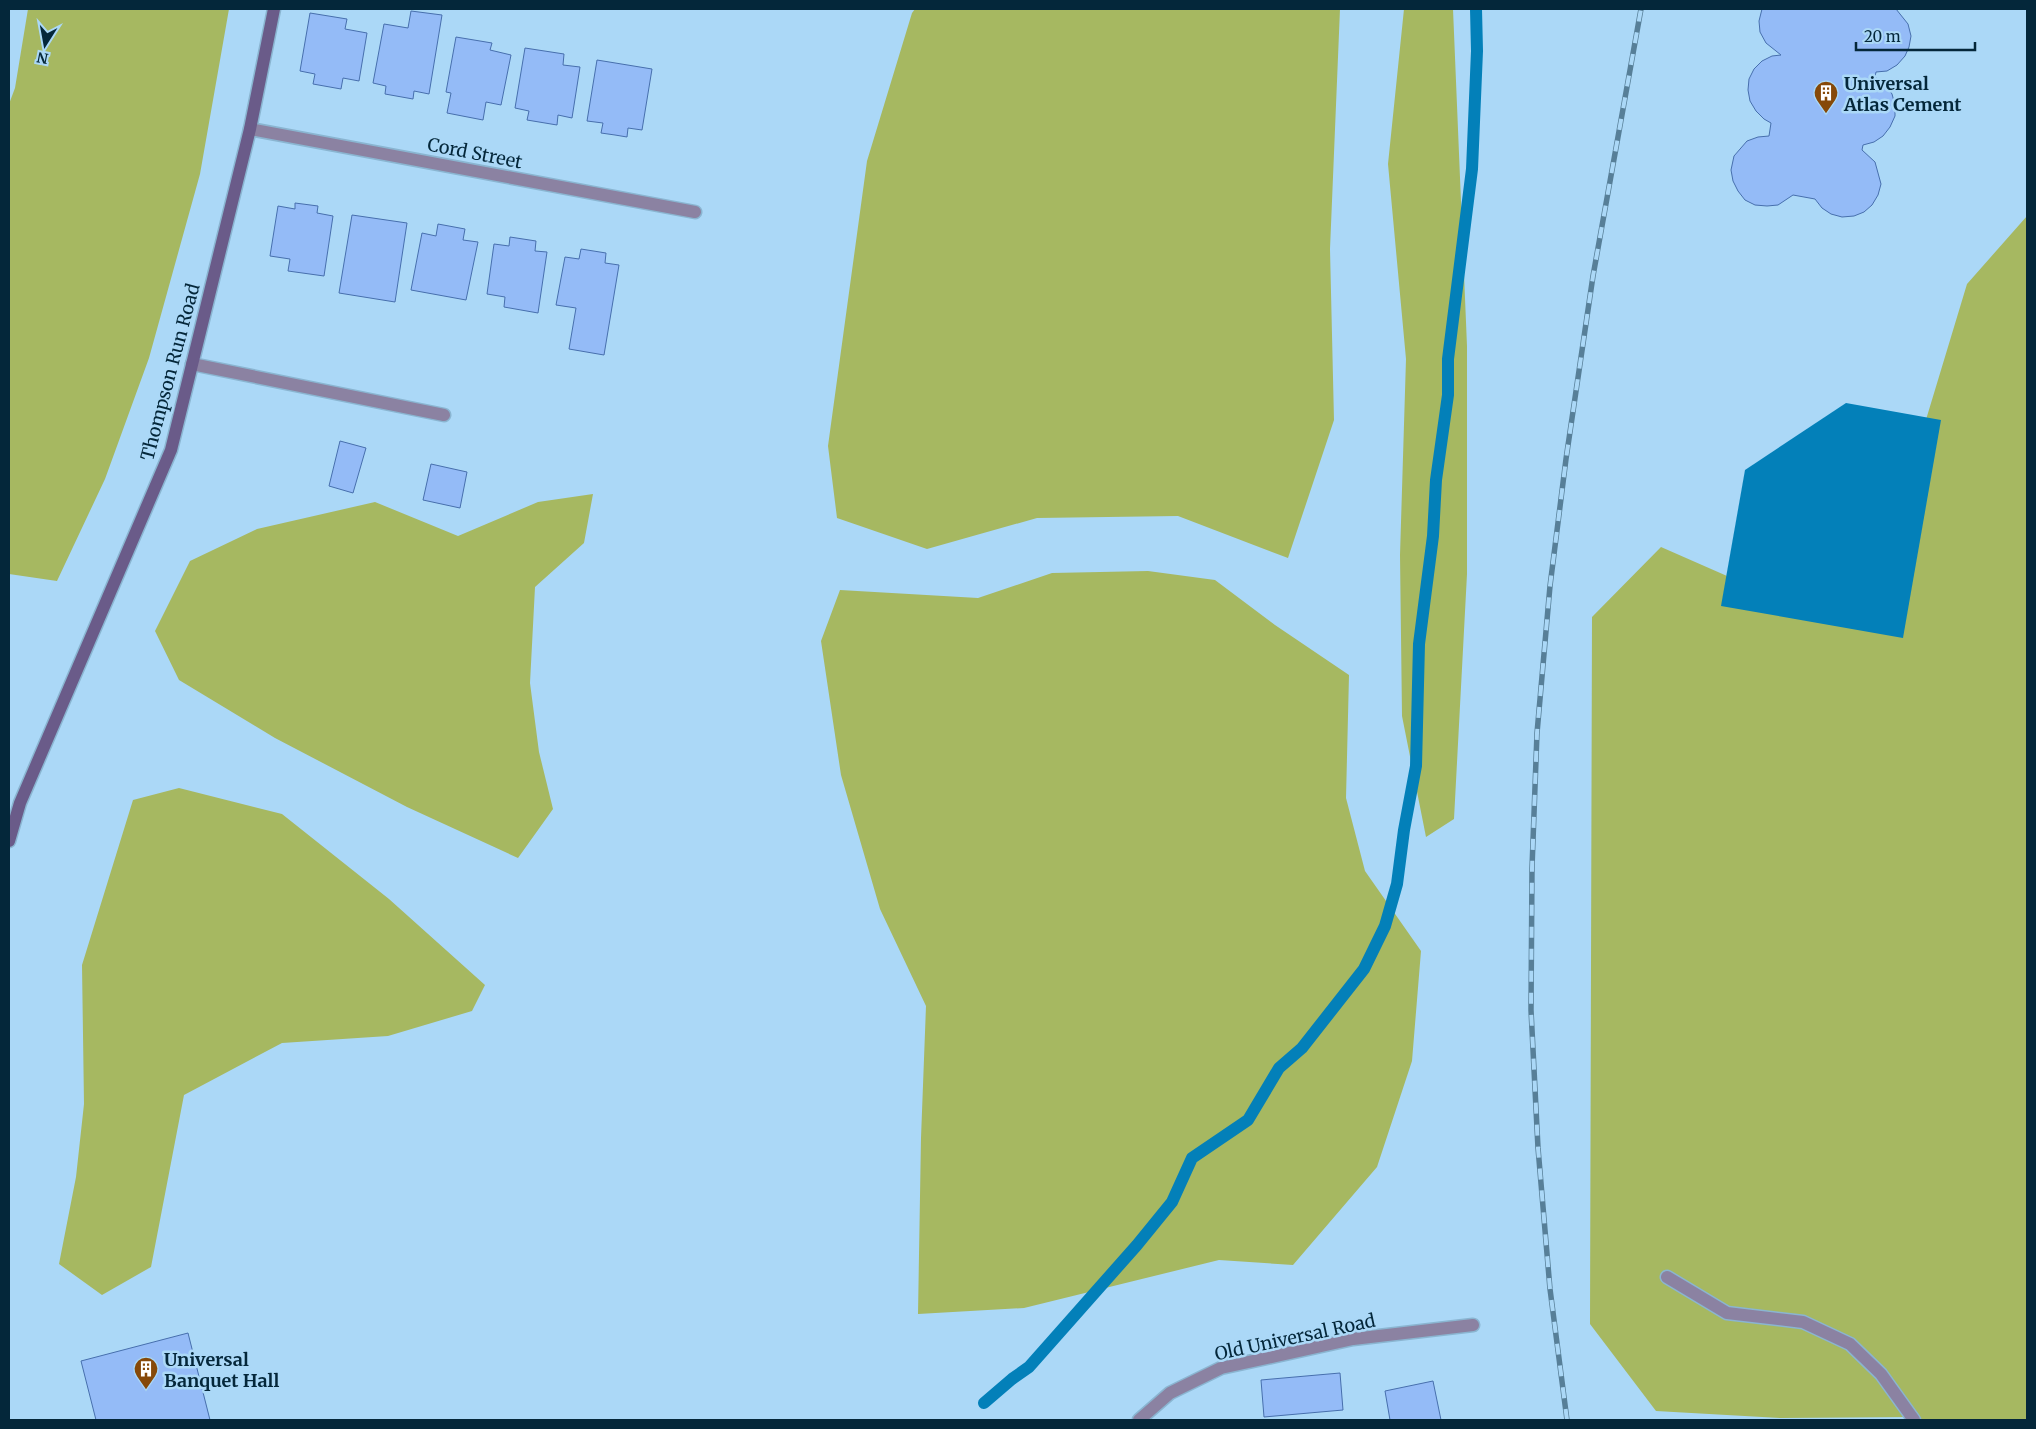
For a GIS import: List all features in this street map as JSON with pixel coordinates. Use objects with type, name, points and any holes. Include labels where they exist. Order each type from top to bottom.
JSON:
[{"type":"street","name":"Thompson Run Road","points":[[9,841],[20,803],[171,450],[250,129],[274,9]]},
{"type":"street","name":"Cord Street","points":[[250,129],[695,212]]},
{"type":"street","points":[[192,364],[444,415]]},
{"type":"street","points":[[1667,1278],[1727,1313],[1804,1322],[1850,1344],[1881,1374],[1914,1420]]},
{"type":"street","name":"Old Universal Road","points":[[1139,1420],[1170,1393],[1221,1368],[1353,1339],[1473,1325]]},
{"type":"green space","points":[[28,9],[229,9],[200,174],[149,358],[105,479],[57,581],[9,574],[9,104],[15,88]]},
{"type":"green space","points":[[915,9],[1340,9],[1330,249],[1334,420],[1288,558],[1178,516],[1037,518],[927,549],[837,518],[828,446],[867,161],[912,13]]},
{"type":"green space","points":[[1404,9],[1453,9],[1467,346],[1467,574],[1454,819],[1426,837],[1402,716],[1400,555],[1406,359],[1388,164]]},
{"type":"green space","points":[[2027,216],[2027,1420],[1914,1420],[1912,1417],[1780,1418],[1656,1411],[1590,1324],[1592,617],[1661,547],[1791,604],[1873,595],[1967,284]]},
{"type":"green space","points":[[593,494],[584,543],[535,587],[530,683],[539,752],[553,809],[518,858],[407,807],[275,738],[179,680],[155,631],[190,561],[257,529],[375,502],[458,536],[538,502]]},
{"type":"green space","points":[[1148,571],[1215,580],[1275,625],[1349,675],[1346,798],[1365,871],[1421,951],[1412,1061],[1377,1167],[1293,1265],[1219,1260],[1024,1308],[918,1314],[921,1138],[926,1006],[880,909],[841,775],[821,641],[840,590],[978,598],[1052,573]]},
{"type":"green space","points":[[179,788],[282,814],[389,899],[485,985],[472,1011],[388,1036],[282,1043],[184,1095],[151,1267],[102,1295],[59,1264],[76,1177],[84,1104],[82,965],[133,800]]},
{"type":"water","points":[[1846,403],[1941,420],[1903,638],[1721,606],[1745,470]]},
{"type":"building","name":"Universal Atlas Cement","points":[[1762,9],[1896,9],[1908,24],[1911,36],[1905,56],[1897,65],[1887,71],[1876,72],[1875,77],[1886,85],[1892,94],[1895,116],[1883,136],[1874,142],[1863,145],[1862,150],[1875,162],[1881,184],[1878,195],[1872,205],[1864,212],[1854,216],[1842,217],[1831,214],[1822,208],[1815,199],[1793,195],[1778,205],[1755,205],[1745,200],[1738,191],[1733,181],[1731,170],[1734,156],[1747,141],[1769,136],[1771,123],[1756,111],[1750,101],[1749,79],[1754,69],[1762,61],[1772,56],[1781,55],[1766,43],[1760,32],[1759,21]]},
{"type":"building","points":[[411,11],[442,15],[429,94],[414,91],[413,99],[385,94],[386,86],[373,83],[384,24],[408,28]]},
{"type":"building","points":[[310,13],[347,19],[345,29],[367,33],[359,81],[343,78],[341,89],[313,84],[315,74],[300,71]]},
{"type":"building","points":[[456,37],[492,43],[490,50],[511,55],[501,105],[486,102],[483,120],[447,113],[451,93],[446,92]]},
{"type":"building","points":[[525,48],[564,54],[563,65],[580,67],[572,118],[558,115],[557,125],[527,120],[529,111],[515,108]]},
{"type":"building","points":[[597,60],[652,69],[642,130],[628,128],[627,137],[601,133],[603,123],[587,121]]},
{"type":"building","points":[[295,203],[318,206],[317,213],[333,216],[324,276],[288,271],[290,259],[270,256],[278,206],[295,209]]},
{"type":"building","points":[[352,215],[407,223],[395,302],[339,293]]},
{"type":"building","points":[[438,224],[465,229],[463,240],[478,242],[466,300],[411,290],[422,233],[436,236]]},
{"type":"building","points":[[510,237],[536,241],[535,251],[547,252],[538,313],[504,307],[505,297],[487,294],[494,244],[509,246]]},
{"type":"building","points":[[581,249],[606,253],[605,263],[619,265],[604,355],[569,349],[576,308],[556,305],[565,257],[579,259]]},
{"type":"building","points":[[340,441],[366,448],[353,493],[329,486]]},
{"type":"building","points":[[431,464],[467,472],[460,508],[423,500]]},
{"type":"building","name":"Universal Banquet Hall","points":[[188,1333],[210,1420],[96,1420],[81,1361]]},
{"type":"building","points":[[1340,1373],[1343,1410],[1264,1417],[1261,1380]]},
{"type":"building","points":[[1433,1381],[1441,1420],[1390,1420],[1385,1391]]},
{"type":"waterway","points":[[984,1403],[1029,1367],[1137,1245],[1172,1202],[1192,1158],[1248,1120],[1279,1068],[1302,1048],[1364,969],[1385,926],[1397,884],[1404,830],[1416,766],[1419,644],[1433,536],[1436,480],[1448,395],[1448,359],[1472,169],[1477,51],[1476,9]]},
{"type":"railway","points":[[1567,1420],[1550,1289],[1538,1148],[1531,1010],[1532,868],[1537,733],[1550,586],[1566,459],[1593,276],[1641,9]]},
{"type":"place","name":"Universal Atlas Cement","points":[[1826,114]]},
{"type":"place","name":"Universal Banquet Hall","points":[[146,1390]]}]
